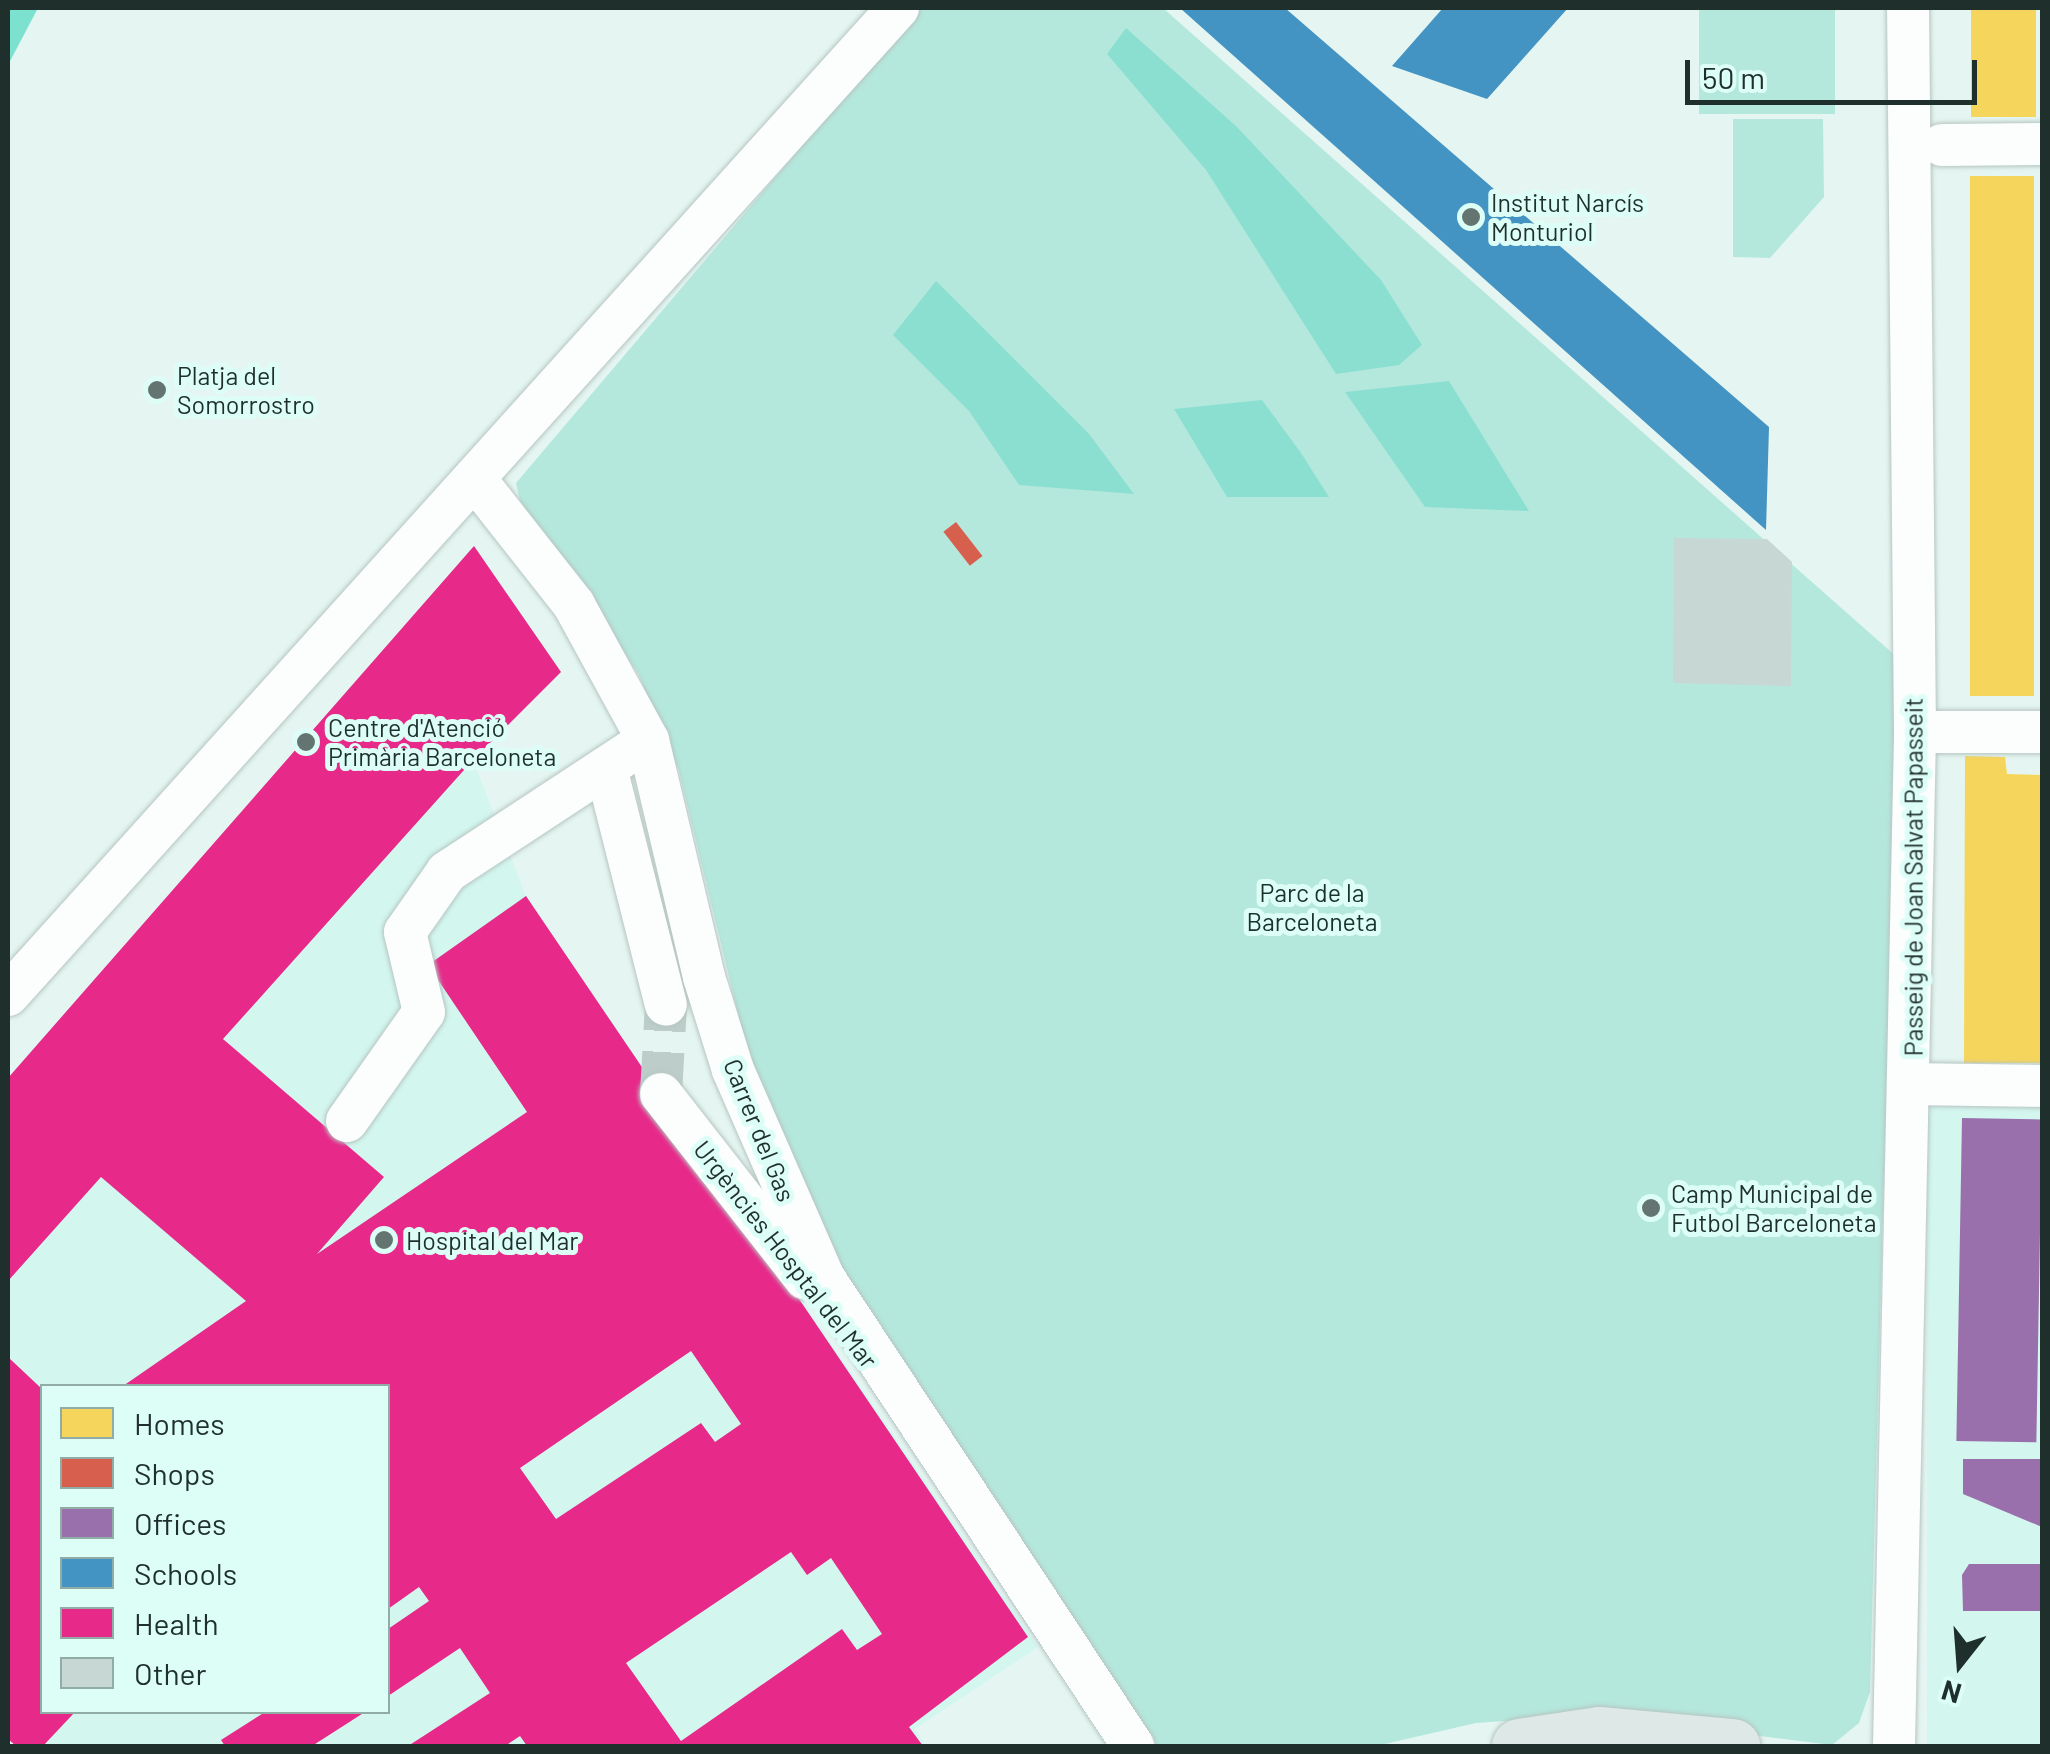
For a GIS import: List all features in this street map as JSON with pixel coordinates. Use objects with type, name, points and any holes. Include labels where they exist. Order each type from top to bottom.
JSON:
[{"type":"main road","points":[[1520,1746],[1598,1734],[1732,1746]]},
{"type":"street","points":[[8,995],[898,8]]},
{"type":"street","name":"Passeig de Joan Salvat Papasseit","points":[[1894,1746],[1912,1084],[1915,732],[1908,8]]},
{"type":"street","points":[[1942,145],[2042,144]]},
{"type":"street","name":"Carrer del Gas","points":[[474,479],[574,605],[648,740],[704,977],[733,1070],[824,1278],[1133,1746]]},
{"type":"street","points":[[1915,732],[2042,732]]},
{"type":"street","points":[[346,1121],[424,1012],[405,932],[447,872],[648,740]]},
{"type":"street","points":[[606,768],[666,1005]]},
{"type":"street","points":[[1912,1084],[2042,1086]]},
{"type":"street","name":"Urgències Hosptal del Mar","points":[[661,1094],[912,1415]]},
{"type":"shaded area","points":[[8,8],[38,8],[8,65]]},
{"type":"shaded area","points":[[1126,28],[1237,127],[1381,280],[1422,345],[1399,365],[1336,374],[1206,170],[1107,54]]},
{"type":"shaded area","points":[[936,281],[1089,434],[1134,494],[1019,485],[969,411],[893,335]]},
{"type":"shaded area","points":[[1449,381],[1529,511],[1425,507],[1345,392]]},
{"type":"shaded area","points":[[1262,400],[1329,497],[1227,497],[1174,409]]},
{"type":"shaded area","name":"Hospital del Mar","points":[[474,546],[561,672],[473,760],[526,896],[1038,1647],[915,1729],[926,1746],[17,1746],[8,1738],[8,1093]]},
{"type":"shaded area","points":[[1927,1105],[2042,1105],[2042,1746],[1927,1746]]},
{"type":"green space","name":"Parc de la Barceloneta","points":[[919,8],[1163,8],[1898,658],[1870,1692],[1859,1723],[1832,1745],[1590,1715],[1476,1723],[1376,1746],[1157,1746],[840,1269],[750,1063],[679,771],[638,673],[520,501],[516,483]]},
{"type":"green space","points":[[1699,8],[1835,8],[1835,114],[1699,114]]},
{"type":"green space","points":[[1733,119],[1823,119],[1824,197],[1770,258],[1733,257]]},
{"type":"building: Homes","points":[[1971,8],[2036,8],[2036,117],[1971,117]]},
{"type":"building: Homes","points":[[1970,176],[2034,176],[2034,696],[1970,696]]},
{"type":"building: Homes","points":[[1965,756],[2005,757],[2007,774],[2042,775],[2042,1063],[1964,1063]]},
{"type":"building: Shops","points":[[956,522],[982,556],[970,566],[943,532]]},
{"type":"building: Offices","points":[[1962,1118],[2042,1119],[2036,1442],[1956,1441]]},
{"type":"building: Offices","points":[[1963,1459],[2042,1459],[2042,1527],[1963,1494]]},
{"type":"building: Offices","points":[[1969,1564],[2042,1564],[2042,1611],[1963,1611],[1962,1575]]},
{"type":"building: Schools","name":"Institut Narcís Monturiol","points":[[1180,8],[1285,8],[1769,427],[1766,530]]},
{"type":"building: Schools","points":[[1443,8],[1568,8],[1487,99],[1392,66]]},
{"type":"building: Health","name":"Hospital del Mar","points":[[474,546],[561,672],[473,760],[223,1039],[384,1177],[317,1254],[527,1112],[428,965],[526,896],[1028,1637],[909,1727],[923,1746],[527,1746],[520,1736],[505,1746],[408,1746],[490,1693],[460,1648],[390,1695],[390,1628],[429,1601],[419,1587],[390,1608],[390,1384],[126,1384],[246,1301],[101,1177],[8,1281],[8,1078]],"holes":[[[691,1351],[741,1424],[715,1442],[701,1423],[556,1519],[520,1468]],[[791,1552],[807,1575],[831,1558],[882,1634],[857,1650],[842,1629],[681,1741],[626,1663]]]},
{"type":"building: Health","points":[[8,1357],[40,1387],[40,1714],[73,1714],[43,1746],[16,1746],[8,1739]]},
{"type":"building: Health","points":[[262,1714],[362,1714],[312,1746],[225,1746],[221,1740]]},
{"type":"building: Other","points":[[1674,538],[1767,539],[1792,562],[1791,686],[1673,683]]},
{"type":"tunnel","points":[[661,1094],[666,1005]]},
{"type":"place","name":"Institut Narcís Monturiol","points":[[1471,217]]},
{"type":"place","name":"Platja del Somorrostro","points":[[157,390]]},
{"type":"place","name":"Centre d'Atenció Primària Barceloneta","points":[[306,742]]},
{"type":"place","name":"Camp Municipal de Futbol Barceloneta","points":[[1651,1208]]},
{"type":"place","name":"Hospital del Mar","points":[[384,1240]]}]
